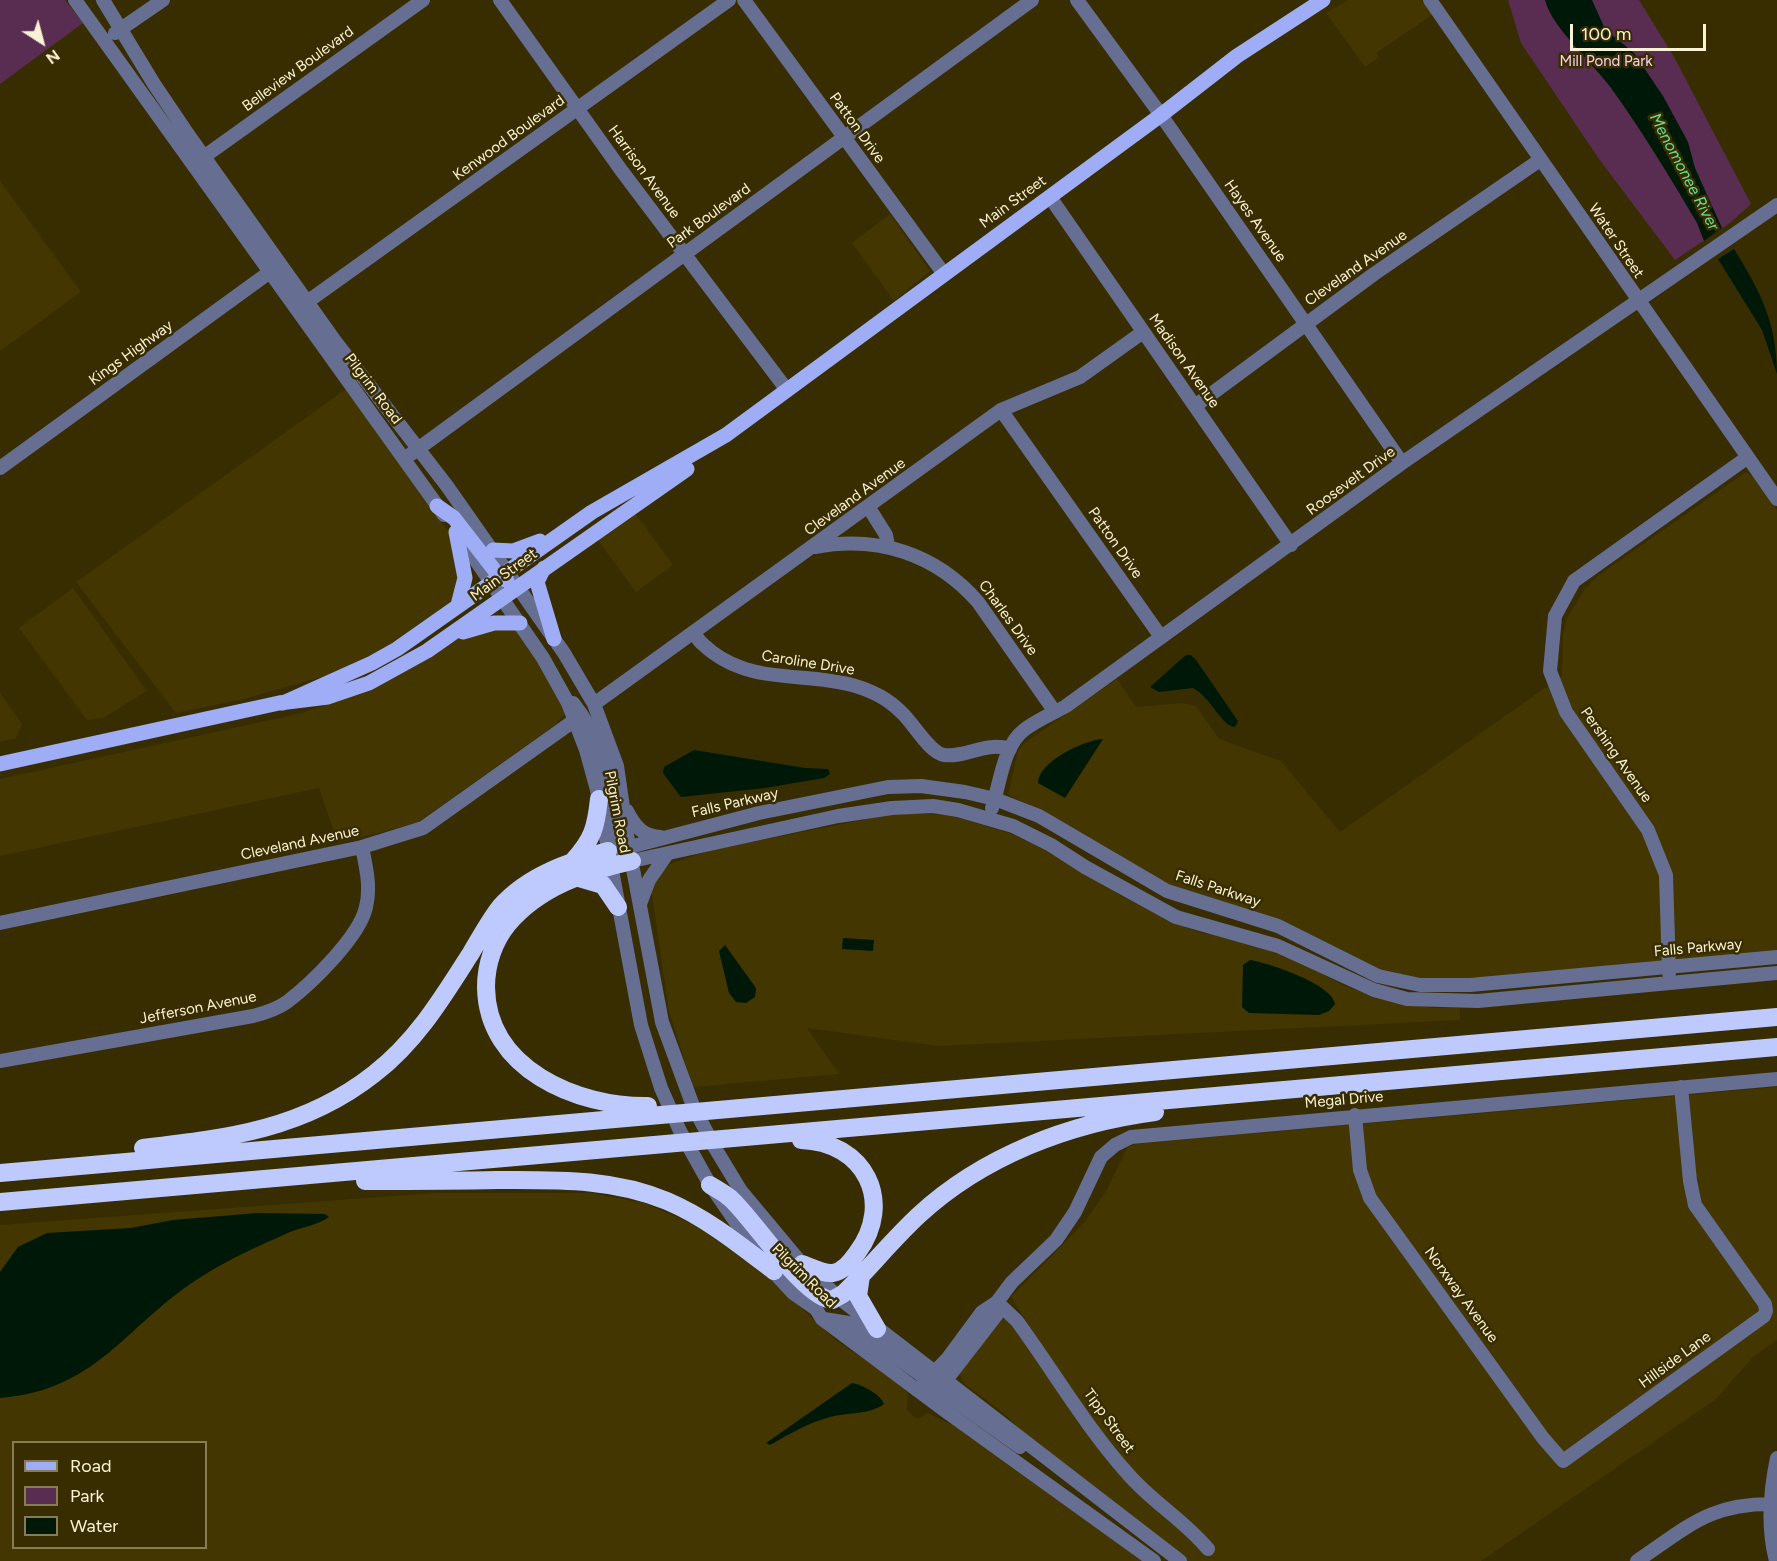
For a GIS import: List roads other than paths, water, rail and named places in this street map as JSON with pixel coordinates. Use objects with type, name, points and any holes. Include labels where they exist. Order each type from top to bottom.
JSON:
[{"type":"highway","points":[[599,799],[596,828],[574,869],[508,924],[492,954],[486,983],[491,1020],[506,1046],[528,1068],[565,1092],[602,1102],[649,1106],[908,1085],[1006,1084]]},
{"type":"highway","points":[[0,1165],[243,1135],[285,1124],[331,1102],[375,1073],[428,1019],[501,906],[538,876],[574,869],[620,855]]},
{"type":"highway","points":[[574,869],[603,885],[618,907]]},
{"type":"highway","points":[[0,1173],[1777,1017]]},
{"type":"highway","points":[[0,1202],[1777,1047]]},
{"type":"highway","points":[[710,1185],[731,1199],[767,1243],[814,1290],[829,1300],[838,1298],[904,1230],[939,1199],[994,1162],[1046,1139],[1138,1115],[1437,1077]]},
{"type":"highway","points":[[516,1157],[575,1159],[789,1140],[813,1141],[833,1146],[850,1156],[869,1181],[875,1202],[874,1218],[866,1241],[841,1270],[829,1273],[802,1264]]},
{"type":"highway","points":[[298,1176],[310,1181],[569,1180],[612,1185],[661,1199],[690,1212],[731,1238],[774,1271]]},
{"type":"highway","points":[[861,1276],[858,1296],[877,1329]]},
{"type":"main road","name":"Main Street","points":[[0,764],[283,703],[328,697],[366,684],[404,666],[676,477],[726,435],[1161,115],[1237,56],[1323,0]]},
{"type":"main road","name":"Main Street","points":[[283,703],[358,670],[397,649],[499,576],[612,500],[726,435]]},
{"type":"main road","points":[[437,506],[454,518],[499,576],[518,586]]},
{"type":"main road","points":[[493,550],[513,550],[565,531]]},
{"type":"main road","points":[[456,532],[465,578],[459,605]]},
{"type":"main road","points":[[544,567],[537,582],[554,639]]},
{"type":"main road","points":[[446,638],[494,623],[520,623]]},
{"type":"main road","points":[[358,670],[366,684]]},
{"type":"street","name":"Pilgrim Road","points":[[75,0],[269,273],[418,449],[493,550],[502,598],[561,689],[575,720],[586,750],[599,799],[640,906],[662,1022],[685,1086],[724,1164],[741,1191],[802,1264],[838,1298],[877,1329],[935,1384],[1154,1561]]},
{"type":"street","name":"Pilgrim Road","points":[[102,0],[154,84],[307,302],[329,345],[404,459],[456,532],[499,576]]},
{"type":"street","points":[[104,41],[163,0]]},
{"type":"street","name":"Belleview Boulevard","points":[[193,165],[423,0]]},
{"type":"street","name":"Harrison Avenue","points":[[500,0],[787,390]]},
{"type":"street","name":"Kenwood Boulevard","points":[[307,302],[729,0]]},
{"type":"street","name":"Patton Drive","points":[[744,0],[944,274]]},
{"type":"street","name":"Park Boulevard","points":[[404,459],[1032,0]]},
{"type":"street","name":"Hayes Avenue","points":[[1077,0],[1161,115],[1402,463]]},
{"type":"street","name":"Water Street","points":[[1430,0],[1777,499]]},
{"type":"street","name":"Cleveland Avenue","points":[[1195,406],[1306,324],[1540,160]]},
{"type":"street","name":"Madison Avenue","points":[[1050,197],[1291,545]]},
{"type":"street","name":"Roosevelt Drive","points":[[989,818],[1010,749],[1024,729],[1055,712],[1291,545],[1402,463],[1777,206]]},
{"type":"street","name":"Kings Highway","points":[[0,468],[281,265]]},
{"type":"street","name":"Cleveland Avenue","points":[[594,704],[869,508],[1001,410],[1080,377],[1143,332]]},
{"type":"street","name":"Patton Drive","points":[[1001,410],[1161,637]]},
{"type":"street","name":"Pershing Avenue","points":[[1669,983],[1666,874],[1648,830],[1566,712],[1550,671],[1555,616],[1574,581],[1748,458]]},
{"type":"street","points":[[869,508],[886,535],[888,546]]},
{"type":"street","name":"Charles Drive","points":[[813,548],[863,543],[888,546],[926,559],[965,586],[1055,712]]},
{"type":"street","name":"Pilgrim Road","points":[[518,586],[594,704],[612,750],[624,803],[618,907],[641,1025],[661,1088],[699,1166],[751,1244],[793,1293],[816,1309],[822,1319],[917,1390],[935,1384]]},
{"type":"street","name":"Caroline Drive","points":[[694,632],[702,644],[738,667],[775,676],[839,682],[869,691],[900,710],[914,724],[933,752],[945,756],[996,745],[1010,749]]},
{"type":"street","points":[[561,689],[587,720],[602,755],[616,816],[620,855],[667,854],[804,822],[880,809],[933,806],[989,818],[1013,826],[1051,845],[1085,867],[1176,917],[1278,946],[1374,990],[1407,999],[1478,1001],[1777,973]]},
{"type":"street","name":"Cleveland Avenue","points":[[0,923],[362,847],[423,828],[575,720]]},
{"type":"street","name":"Falls Parkway","points":[[620,855],[663,838],[759,813],[888,787],[940,788],[995,799],[1039,816],[1167,891],[1278,926],[1378,976],[1420,985],[1470,986],[1777,957]]},
{"type":"street","points":[[624,803],[634,826],[651,836],[663,838]]},
{"type":"street","name":"Jefferson Avenue","points":[[0,1061],[253,1016],[280,1006],[302,988],[352,938],[359,927],[367,904],[368,890],[362,847]]},
{"type":"street","points":[[640,906],[649,880],[667,854]]},
{"type":"street","name":"Megal Drive","points":[[935,1384],[982,1312],[997,1302],[1012,1282],[1056,1240],[1077,1209],[1097,1162],[1120,1142],[1146,1135],[1777,1079]]},
{"type":"street","name":"Hillside Lane","points":[[1582,1448],[1764,1316],[1767,1308],[1695,1205],[1689,1181],[1681,1087]]},
{"type":"street","name":"Norxway Avenue","points":[[1355,1115],[1360,1170],[1370,1198],[1560,1459],[1565,1460],[1582,1448]]},
{"type":"street","name":"Tipp Street","points":[[997,1302],[1017,1321],[1126,1472],[1148,1495],[1189,1527],[1208,1549]]},
{"type":"street","points":[[822,1319],[849,1323],[935,1384],[998,1434],[1027,1451],[1045,1457],[1180,1561]]},
{"type":"street","points":[[1776,1561],[1772,1536],[1774,1504],[1772,1482],[1777,1458]]},
{"type":"street","points":[[1637,1561],[1705,1515],[1739,1504],[1774,1504]]},
{"type":"water","name":"Menomonee River","points":[[1545,0],[1592,0],[1605,29],[1634,53],[1663,96],[1688,142],[1695,168],[1722,228],[1704,241],[1697,223],[1634,121],[1611,88],[1556,22]]},
{"type":"water","points":[[1734,249],[1752,279],[1765,308],[1774,339],[1777,374],[1762,330],[1718,259]]},
{"type":"water","points":[[1186,655],[1191,655],[1196,660],[1238,721],[1235,727],[1225,722],[1206,698],[1193,688],[1159,692],[1150,687]]},
{"type":"water","points":[[1103,739],[1065,798],[1038,783],[1045,767],[1054,760],[1085,743]]},
{"type":"water","points":[[694,750],[805,768],[828,769],[830,774],[824,778],[765,788],[681,797],[663,773],[664,767]]},
{"type":"water","points":[[843,938],[874,940],[873,951],[842,949]]},
{"type":"water","points":[[725,945],[756,988],[755,997],[746,1003],[736,1002],[729,993],[719,951]]},
{"type":"water","points":[[1250,960],[1271,965],[1312,982],[1331,996],[1335,1004],[1329,1011],[1319,1015],[1249,1013],[1242,1007],[1243,965]]},
{"type":"water","points":[[258,1213],[325,1214],[329,1217],[257,1247],[204,1275],[177,1293],[111,1351],[88,1368],[63,1382],[34,1392],[0,1398],[0,1272],[18,1247],[47,1233],[131,1228],[173,1220]]},
{"type":"water","points":[[852,1383],[871,1390],[884,1404],[872,1410],[822,1419],[770,1445],[766,1443]]},
{"type":"park label","name":"Mill Pond Park","points":[[1606,62]]}]
